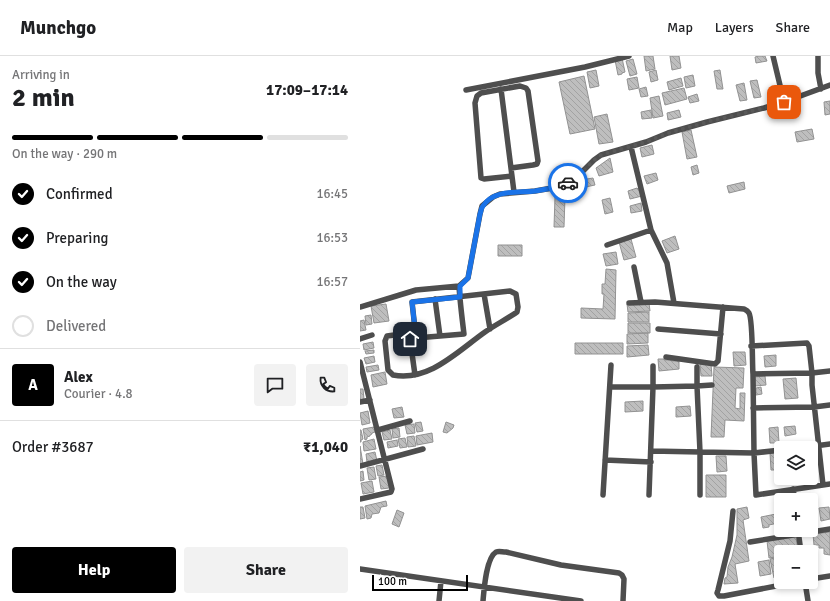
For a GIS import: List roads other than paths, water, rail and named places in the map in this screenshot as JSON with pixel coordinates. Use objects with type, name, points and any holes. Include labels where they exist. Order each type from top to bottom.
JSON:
[{"type":"street","points":[[466,90],[585,67],[619,57],[628,56]]},
{"type":"street","points":[[773,56],[784,102]]},
{"type":"street","points":[[818,56],[818,73],[821,88]]},
{"type":"street","points":[[360,307],[413,291],[460,286],[468,278],[482,206],[493,197],[500,194],[535,191],[566,184],[575,179],[601,155],[631,147],[668,133],[784,102],[830,85]]},
{"type":"street","points":[[511,168],[537,164],[538,159],[528,91],[526,88],[520,86],[481,93],[477,96],[474,103],[481,178],[512,176]]},
{"type":"street","points":[[501,89],[514,192]]},
{"type":"street","points":[[631,147],[651,230],[667,262],[674,303]]},
{"type":"street","points":[[607,245],[651,230]]},
{"type":"street","points":[[634,267],[641,302]]},
{"type":"street","points":[[460,286],[464,334],[472,342]]},
{"type":"street","points":[[413,291],[412,302],[415,375]]},
{"type":"street","points":[[412,302],[510,291],[516,294],[518,307],[517,312],[490,329],[440,365],[415,375],[393,375],[388,370],[385,341],[387,336],[409,333],[413,338]]},
{"type":"street","points":[[484,294],[490,329]]},
{"type":"street","points":[[435,299],[440,336]]},
{"type":"street","points":[[629,303],[674,303],[744,309],[747,311],[750,319],[753,374],[756,495],[830,484]]},
{"type":"street","points":[[666,357],[715,364],[717,363],[723,307]]},
{"type":"street","points":[[658,329],[721,334]]},
{"type":"street","points":[[413,338],[464,334]]},
{"type":"street","points":[[360,339],[372,335]]},
{"type":"street","points":[[751,346],[807,343],[812,374],[817,441]]},
{"type":"street","points":[[360,362],[392,491],[360,499]]},
{"type":"street","points":[[603,495],[612,365]]},
{"type":"street","points":[[649,495],[653,366]]},
{"type":"street","points":[[697,367],[700,494]]},
{"type":"street","points":[[753,374],[812,374],[830,371]]},
{"type":"street","points":[[610,387],[712,385]]},
{"type":"street","points":[[360,402],[370,400]]},
{"type":"street","points":[[753,408],[814,407],[830,405]]},
{"type":"street","points":[[378,430],[410,421]]},
{"type":"street","points":[[823,485],[818,446],[830,444]]},
{"type":"street","points":[[360,466],[423,449]]},
{"type":"street","points":[[651,451],[754,453],[774,451]]},
{"type":"street","points":[[605,460],[650,462]]},
{"type":"street","points":[[793,489],[794,493]]},
{"type":"street","points":[[734,511],[730,540],[717,593],[719,596],[724,596],[774,586]]},
{"type":"street","points":[[818,530],[830,529]]},
{"type":"street","points":[[750,542],[774,537]]},
{"type":"street","points":[[483,601],[484,588],[490,560],[494,554],[499,551],[561,565],[619,573],[624,579],[623,601]]},
{"type":"street","points":[[360,569],[581,601]]},
{"type":"street","points":[[818,578],[830,576]]},
{"type":"street","points":[[439,601],[441,581]]},
{"type":"street","points":[[806,589],[808,601]]}]
